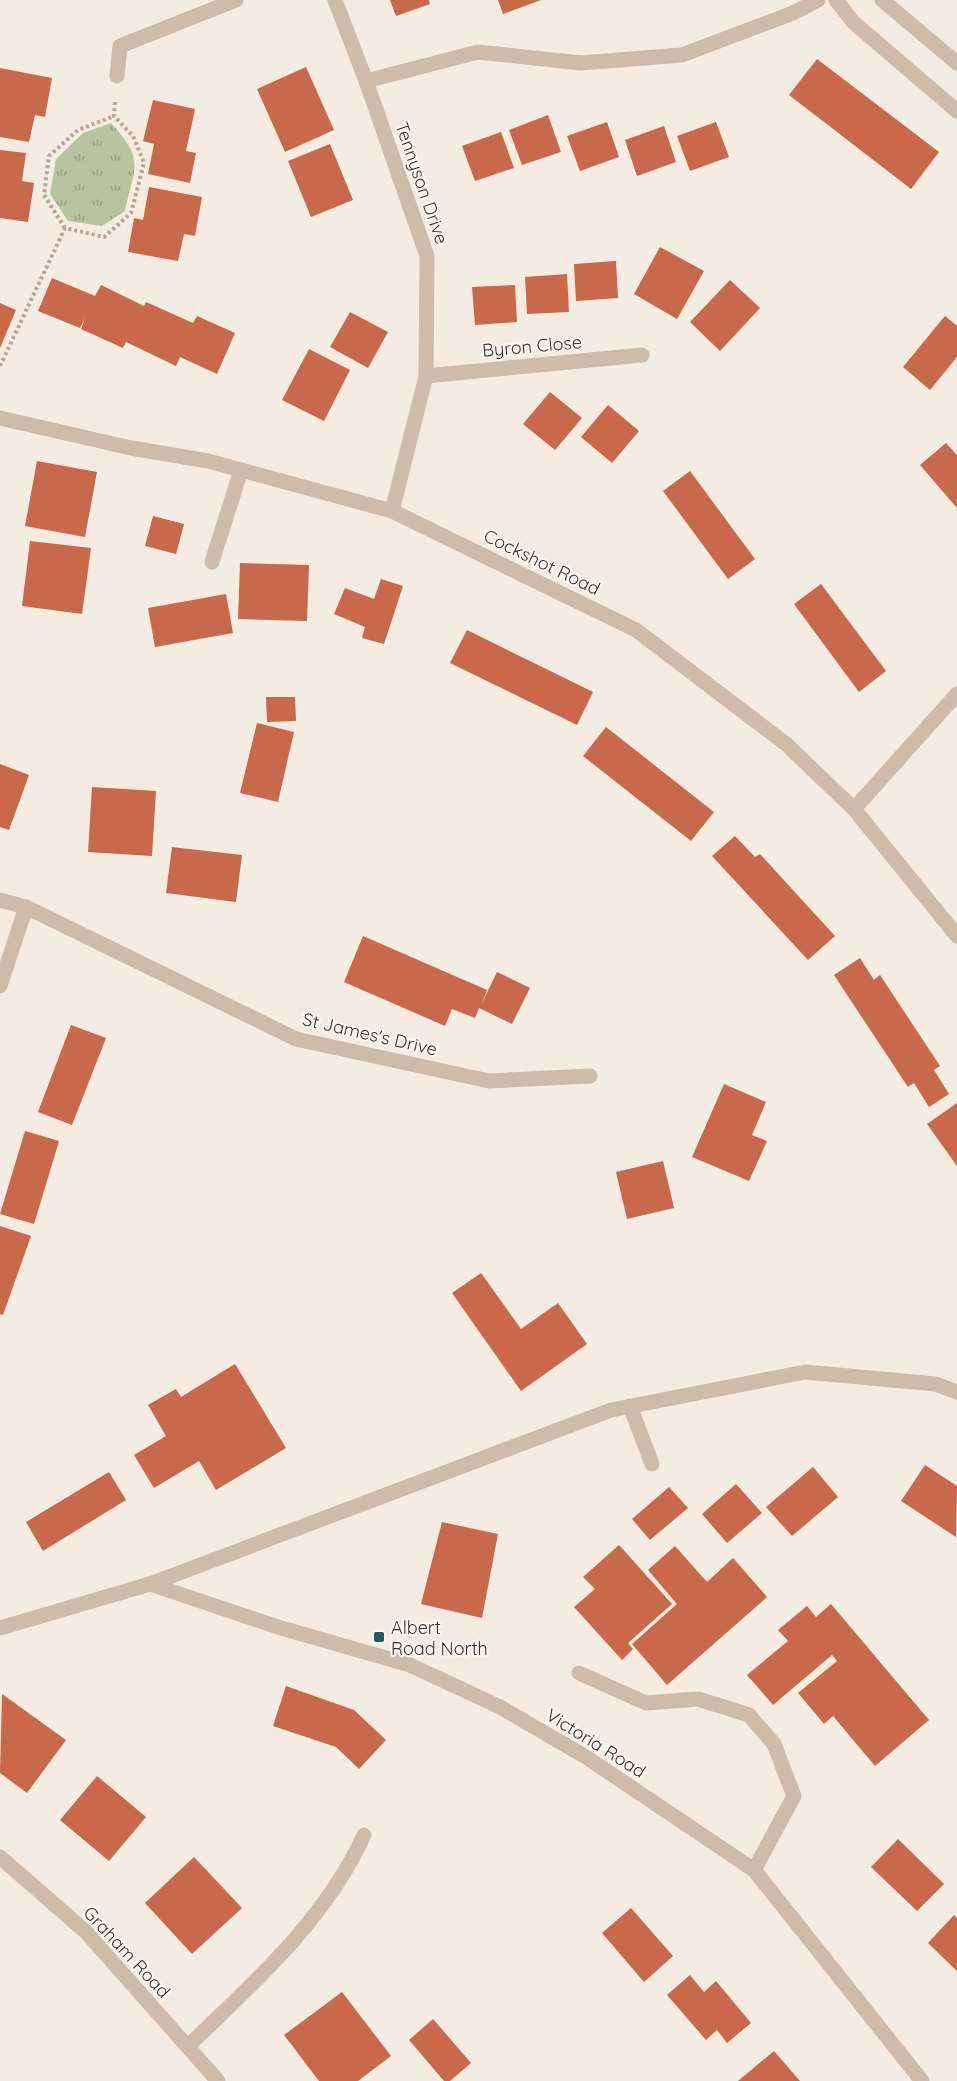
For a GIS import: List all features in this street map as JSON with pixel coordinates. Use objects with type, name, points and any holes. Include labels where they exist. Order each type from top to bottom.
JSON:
[{"type":"street","points":[[117,76],[120,46],[236,0]]},
{"type":"street","name":"Tennyson Drive","points":[[335,0],[427,256],[426,376],[392,510]]},
{"type":"street","points":[[366,81],[478,52],[581,63],[682,55],[793,13],[818,0]]},
{"type":"street","points":[[836,0],[853,22],[957,111]]},
{"type":"street","points":[[882,0],[957,63]]},
{"type":"street","name":"Byron Close","points":[[426,376],[642,356]]},
{"type":"street","name":"Cockshot Road","points":[[0,418],[241,470],[392,510],[636,630],[786,744],[854,809],[957,936]]},
{"type":"street","points":[[212,562],[241,470]]},
{"type":"street","points":[[854,809],[957,694]]},
{"type":"street","name":"St James's Drive","points":[[0,900],[26,907],[296,1039],[489,1081],[590,1077]]},
{"type":"street","points":[[0,986],[26,907]]},
{"type":"street","points":[[0,1628],[150,1584],[600,1414],[630,1406],[805,1372],[936,1384],[957,1392]]},
{"type":"street","points":[[630,1406],[652,1464]]},
{"type":"street","name":"Victoria Road","points":[[150,1584],[278,1627],[410,1665],[500,1707],[586,1757],[754,1870],[922,2081]]},
{"type":"street","points":[[579,1673],[646,1703],[699,1700],[749,1715],[774,1744],[794,1796],[754,1870]]},
{"type":"street","points":[[188,2046],[243,1993],[330,1897],[349,1868],[364,1835]]},
{"type":"street","name":"Graham Road","points":[[0,1857],[86,1932],[218,2081]]},
{"type":"path","points":[[114,116],[78,130],[49,156],[44,195],[66,228],[104,237],[131,213],[144,164],[133,136],[114,116],[117,76]]},
{"type":"path","points":[[0,366],[66,228]]},
{"type":"green space","points":[[111,123],[129,146],[133,155],[134,173],[125,211],[102,226],[68,221],[50,194],[56,159],[83,133]]},
{"type":"building","points":[[390,0],[429,0],[430,4],[396,16]]},
{"type":"building","points":[[498,0],[541,0],[503,14]]},
{"type":"building","points":[[817,59],[939,152],[911,189],[789,95]]},
{"type":"building","points":[[306,67],[334,130],[285,152],[257,89]]},
{"type":"building","points":[[0,68],[52,78],[45,117],[35,115],[29,142],[0,137]]},
{"type":"building","points":[[153,100],[195,109],[186,151],[196,153],[190,183],[148,174],[154,144],[143,141]]},
{"type":"building","points":[[548,115],[561,152],[522,165],[509,130]]},
{"type":"building","points":[[607,122],[619,157],[580,171],[567,136]]},
{"type":"building","points":[[716,122],[729,157],[690,171],[677,136]]},
{"type":"building","points":[[664,126],[676,162],[637,176],[625,140]]},
{"type":"building","points":[[501,132],[514,168],[475,181],[462,146]]},
{"type":"building","points":[[330,144],[353,200],[311,217],[288,161]]},
{"type":"building","points":[[0,150],[26,153],[22,181],[34,183],[28,222],[0,218]]},
{"type":"building","points":[[149,187],[202,197],[195,236],[184,234],[178,261],[128,252],[134,218],[143,220]]},
{"type":"building","points":[[660,247],[704,271],[677,319],[634,294]]},
{"type":"building","points":[[616,261],[618,298],[576,301],[574,264]]},
{"type":"building","points":[[567,274],[569,312],[527,314],[525,277]]},
{"type":"building","points":[[52,278],[95,296],[101,285],[144,306],[146,302],[193,323],[197,316],[235,333],[217,374],[180,357],[176,366],[126,342],[123,348],[81,329],[85,318],[80,328],[38,311]]},
{"type":"building","points":[[730,280],[760,308],[720,351],[690,322]]},
{"type":"building","points":[[515,285],[517,322],[475,325],[472,287]]},
{"type":"building","points":[[0,303],[16,310],[0,348]]},
{"type":"building","points":[[350,312],[388,332],[368,368],[330,347]]},
{"type":"building","points":[[945,316],[957,326],[957,357],[930,390],[903,367]]},
{"type":"building","points":[[309,349],[350,370],[324,421],[282,400]]},
{"type":"building","points":[[550,392],[582,418],[555,450],[523,424]]},
{"type":"building","points":[[608,405],[639,431],[612,463],[581,437]]},
{"type":"building","points":[[946,443],[957,455],[957,508],[920,465]]},
{"type":"building","points":[[37,461],[97,472],[85,537],[25,526]]},
{"type":"building","points":[[690,471],[755,559],[728,579],[663,491]]},
{"type":"building","points":[[153,516],[184,524],[176,554],[145,546]]},
{"type":"building","points":[[30,541],[91,548],[82,614],[22,606]]},
{"type":"building","points":[[240,563],[309,565],[307,621],[238,619]]},
{"type":"building","points":[[381,579],[403,586],[384,644],[362,638],[365,627],[334,614],[345,588],[374,599]]},
{"type":"building","points":[[821,584],[886,671],[859,692],[794,604]]},
{"type":"building","points":[[226,594],[233,633],[155,647],[148,608]]},
{"type":"building","points":[[467,630],[593,692],[577,725],[450,663]]},
{"type":"building","points":[[266,697],[295,697],[296,721],[267,722]]},
{"type":"building","points":[[257,723],[294,732],[278,802],[240,793]]},
{"type":"building","points":[[606,727],[714,812],[691,841],[583,756]]},
{"type":"building","points":[[0,764],[29,775],[9,830],[0,827]]},
{"type":"building","points":[[92,787],[156,791],[152,856],[88,852]]},
{"type":"building","points":[[735,836],[755,857],[760,854],[835,936],[808,960],[712,856]]},
{"type":"building","points":[[172,847],[242,855],[236,902],[166,893]]},
{"type":"building","points":[[363,936],[487,990],[481,1005],[497,972],[530,988],[512,1024],[479,1008],[475,1018],[452,1009],[445,1026],[344,982]]},
{"type":"building","points":[[860,958],[874,980],[880,975],[940,1066],[934,1070],[949,1094],[929,1107],[914,1083],[908,1087],[834,975]]},
{"type":"building","points":[[71,1025],[106,1038],[72,1125],[38,1112]]},
{"type":"building","points":[[724,1084],[766,1102],[752,1135],[767,1141],[749,1181],[692,1157]]},
{"type":"building","points":[[957,1103],[957,1166],[927,1124]]},
{"type":"building","points":[[25,1131],[59,1141],[34,1224],[0,1214]]},
{"type":"building","points":[[663,1161],[674,1208],[627,1219],[616,1172]]},
{"type":"building","points":[[0,1226],[31,1236],[3,1315],[0,1314]]},
{"type":"building","points":[[481,1273],[521,1329],[558,1303],[587,1344],[521,1391],[452,1293]]},
{"type":"building","points":[[235,1364],[286,1448],[216,1490],[199,1461],[154,1488],[134,1455],[166,1436],[148,1405],[176,1389],[181,1397]]},
{"type":"building","points":[[925,1465],[957,1486],[956,1537],[901,1501]]},
{"type":"building","points":[[813,1467],[838,1497],[792,1536],[766,1507]]},
{"type":"building","points":[[109,1472],[126,1500],[43,1551],[26,1522]]},
{"type":"building","points":[[736,1484],[762,1513],[727,1543],[702,1514]]},
{"type":"building","points":[[669,1487],[688,1508],[650,1540],[632,1519]]},
{"type":"building","points":[[442,1522],[498,1534],[482,1618],[421,1604]]},
{"type":"building","points":[[619,1545],[672,1604],[628,1643],[633,1649],[622,1660],[574,1607],[595,1589],[583,1577]]},
{"type":"building","points":[[675,1546],[707,1582],[733,1558],[767,1597],[667,1685],[632,1644],[677,1604],[648,1570]]},
{"type":"building","points":[[831,1604],[929,1720],[875,1766],[833,1716],[824,1724],[798,1693],[837,1661],[832,1655],[773,1705],[747,1675],[788,1641],[778,1630],[807,1606],[816,1617]]},
{"type":"building","points":[[286,1686],[354,1710],[386,1740],[359,1769],[336,1747],[273,1726]]},
{"type":"building","points":[[2,1694],[66,1740],[27,1793],[0,1773]]},
{"type":"building","points":[[97,1776],[146,1817],[109,1861],[60,1820]]},
{"type":"building","points":[[898,1839],[944,1884],[917,1911],[871,1867]]},
{"type":"building","points":[[194,1857],[242,1908],[192,1954],[145,1903]]},
{"type":"building","points":[[631,1908],[673,1956],[644,1982],[602,1933]]},
{"type":"building","points":[[954,1915],[957,1918],[957,1971],[928,1943]]},
{"type":"building","points":[[690,1975],[704,1992],[716,1981],[751,2023],[727,2043],[717,2030],[706,2040],[667,1995]]},
{"type":"building","points":[[342,1992],[391,2056],[358,2081],[319,2081],[284,2035]]},
{"type":"building","points":[[433,2019],[471,2063],[450,2081],[444,2081],[409,2040]]},
{"type":"building","points":[[774,2051],[800,2081],[738,2081]]},
{"type":"place","name":"Albert Road North","points":[[379,1637]]}]
